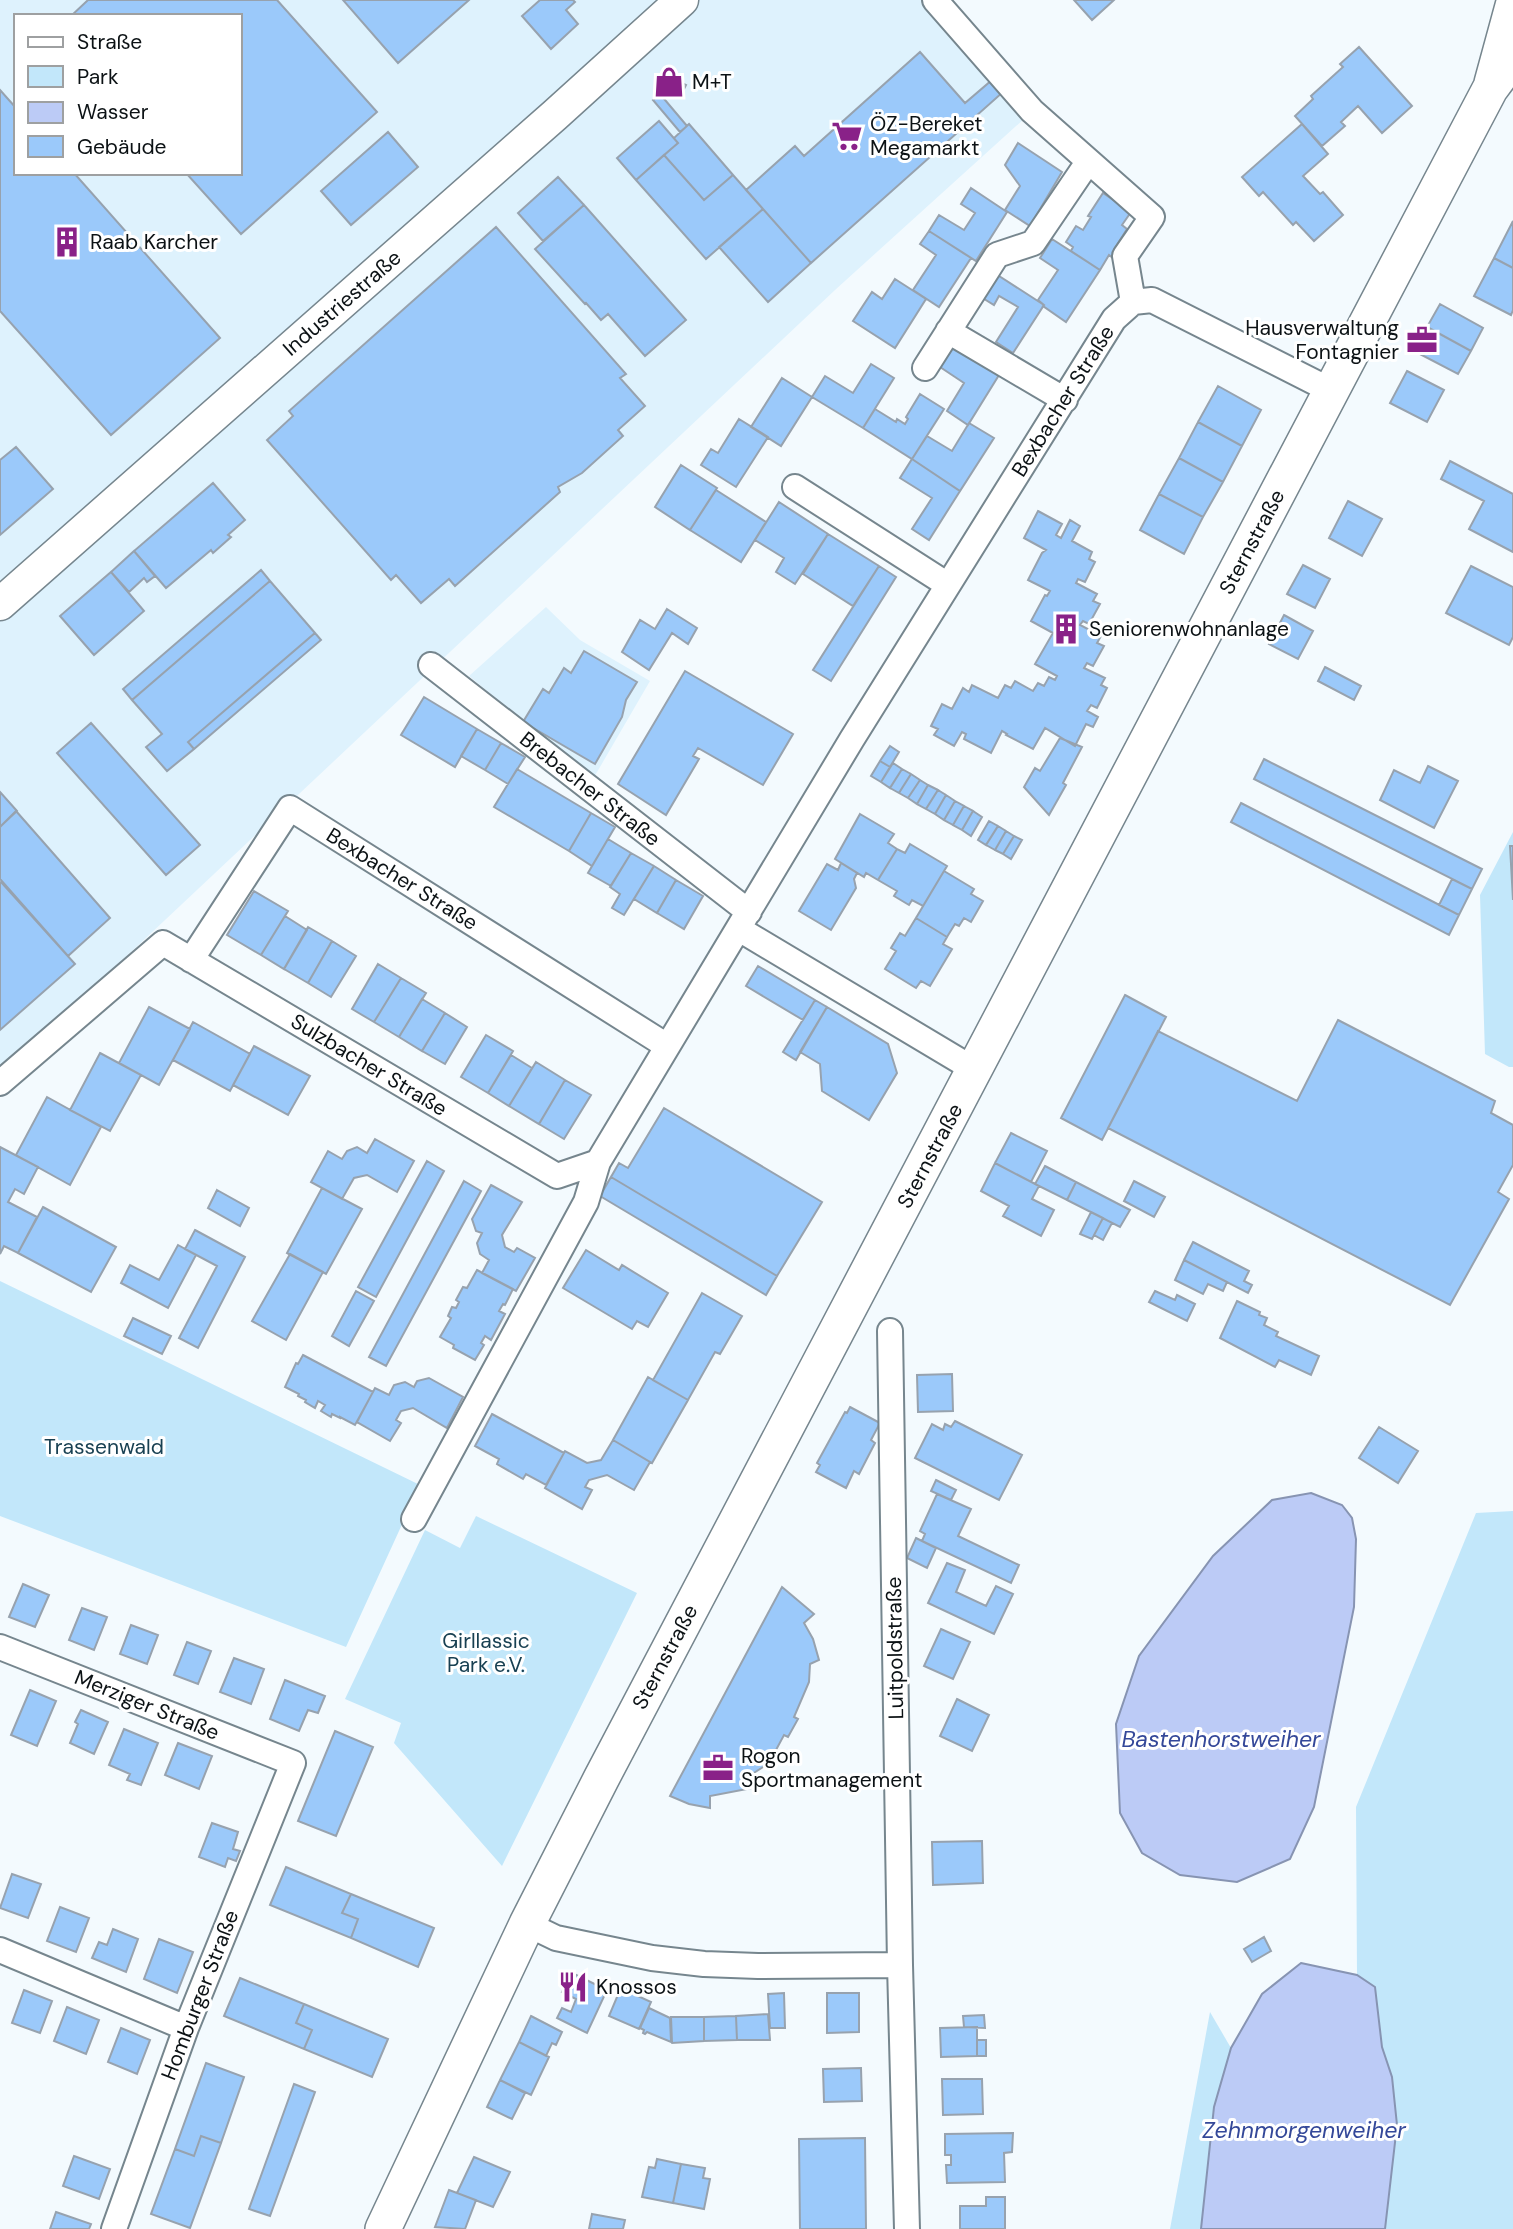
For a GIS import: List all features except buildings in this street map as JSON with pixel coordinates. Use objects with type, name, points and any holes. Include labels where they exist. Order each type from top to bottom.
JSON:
[{"type":"main road","name":"Sternstraße","points":[[1490,89],[1513,6]]},
{"type":"main road","name":"Sternstraße","points":[[383,2229],[527,1924],[614,1755],[1490,89],[1513,58]]},
{"type":"street","name":"Industriestraße","points":[[0,604],[682,0]]},
{"type":"street","points":[[935,0],[1032,111],[1152,217],[1125,256],[1133,302],[1152,300],[1332,391]]},
{"type":"street","points":[[925,368],[997,255],[1033,243],[1088,162]]},
{"type":"street","name":"Bexbacher Straße","points":[[414,1519],[586,1202],[587,1166],[667,1046],[852,739],[1114,319],[1133,302]]},
{"type":"street","points":[[948,331],[1065,400]]},
{"type":"street","points":[[795,487],[948,585]]},
{"type":"street","name":"Brebacher Straße","points":[[431,665],[744,921],[975,1070]]},
{"type":"street","name":"Bexbacher Straße","points":[[191,960],[290,808],[667,1046]]},
{"type":"street","name":"Sulzbacher Straße","points":[[0,1083],[163,943],[557,1176],[587,1166]]},
{"type":"street","name":"Luitpoldstraße","points":[[890,1331],[907,2229]]},
{"type":"street","name":"Merziger Straße","points":[[0,1647],[293,1763]]},
{"type":"street","name":"Homburger Straße","points":[[114,2229],[186,2028],[293,1763]]},
{"type":"street","points":[[527,1924],[556,1938],[652,1958],[704,1964],[900,1965]]},
{"type":"street","points":[[0,1951],[186,2028]]},
{"type":"shaded area","points":[[0,0],[922,0],[1025,118],[835,290],[0,1078]]},
{"type":"shaded area","points":[[546,607],[580,640],[650,681],[593,779],[469,676]]},
{"type":"green space","points":[[1513,832],[1513,1067],[1509,1067],[1485,1054],[1480,895]]},
{"type":"green space","name":"Trassenwald","points":[[0,1281],[420,1485],[346,1647],[0,1516]]},
{"type":"green space","points":[[1513,1511],[1513,2229],[1385,2229],[1397,2125],[1392,2077],[1382,2047],[1375,1987],[1357,1975],[1356,1807],[1476,1513]]},
{"type":"green space","name":"Girllassic Park e.V.","points":[[476,1516],[637,1593],[502,1866],[394,1743],[401,1723],[345,1699],[425,1530],[460,1548]]},
{"type":"green space","points":[[1210,2012],[1231,2048],[1214,2107],[1201,2229],[1170,2229]]},
{"type":"water","name":"Bastenhorstweiher","points":[[1311,1493],[1342,1505],[1352,1518],[1356,1539],[1354,1607],[1314,1807],[1290,1859],[1237,1882],[1180,1875],[1142,1853],[1120,1813],[1116,1724],[1139,1656],[1213,1556],[1272,1500]]},
{"type":"water","name":"Zehnmorgenweiher","points":[[1301,1963],[1357,1975],[1375,1987],[1382,2047],[1392,2077],[1397,2125],[1385,2229],[1201,2229],[1214,2107],[1231,2048],[1262,1994]]},
{"type":"place","name":"M+T","points":[[669,82]]},
{"type":"place","name":"ÖZ-Bereket Megamarkt","points":[[847,136]]},
{"type":"place","name":"Raab Karcher","points":[[67,242]]},
{"type":"place","name":"Hausverwaltung Fontagnier","points":[[1422,340]]},
{"type":"place","name":"Seniorenwohnanlage","points":[[1066,629]]},
{"type":"place","name":"Rogon Sportmanagement","points":[[718,1768]]},
{"type":"place","name":"Knossos","points":[[573,1987]]}]
